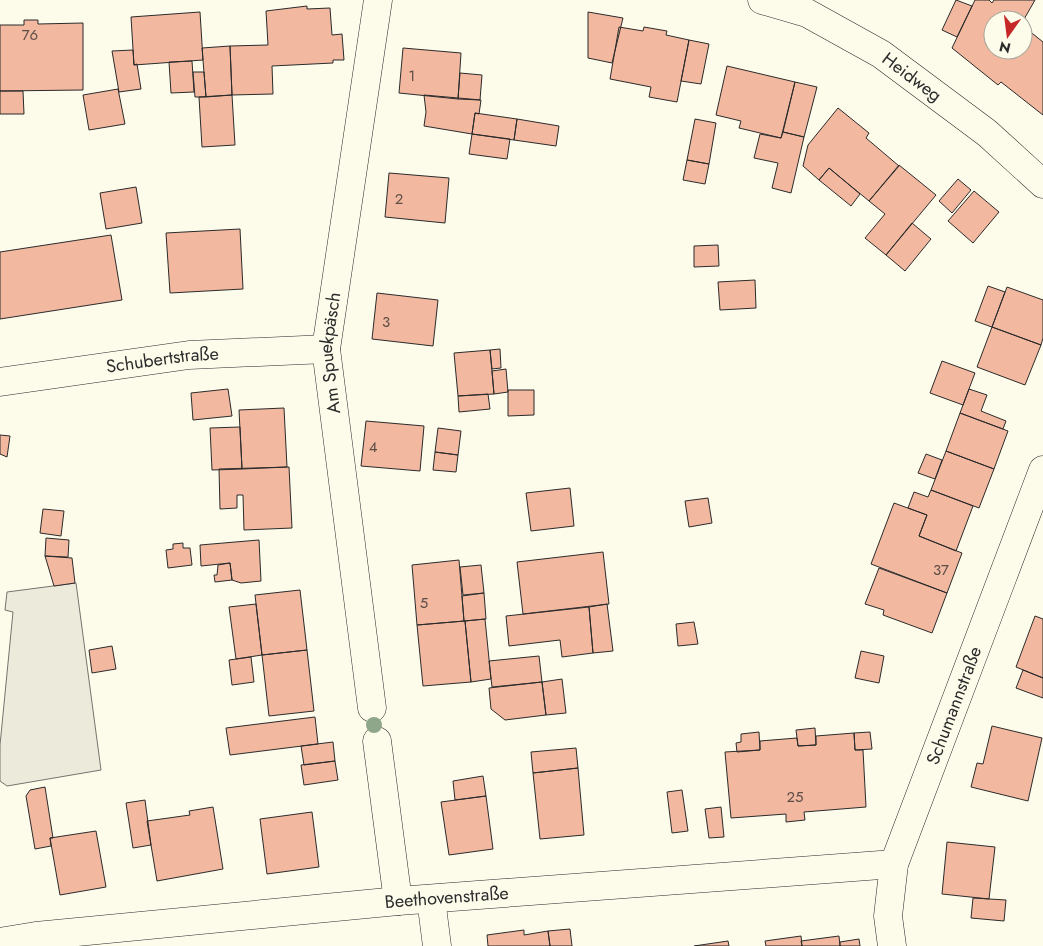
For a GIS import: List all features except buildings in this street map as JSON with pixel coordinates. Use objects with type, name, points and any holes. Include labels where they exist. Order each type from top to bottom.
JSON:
[{"type":"street","name":"Am Spuekpäsch","points":[[372,708],[326,349],[378,0]]},
{"type":"street","name":"Heidweg","points":[[762,0],[807,13],[881,54],[987,133],[1043,184]]},
{"type":"street","name":"Schubertstraße","points":[[0,382],[189,354],[326,349]]},
{"type":"street","name":"Schumannstraße","points":[[892,946],[888,916],[894,864],[1043,470]]},
{"type":"street","points":[[377,741],[398,901]]},
{"type":"street","name":"Beethovenstraße","points":[[0,942],[37,941],[398,901],[894,864]]},
{"type":"street","points":[[431,900],[437,946]]},
{"type":"shaded area","points":[[76,583],[101,770],[7,786],[0,781],[0,745],[13,612],[5,610],[7,592]]}]
